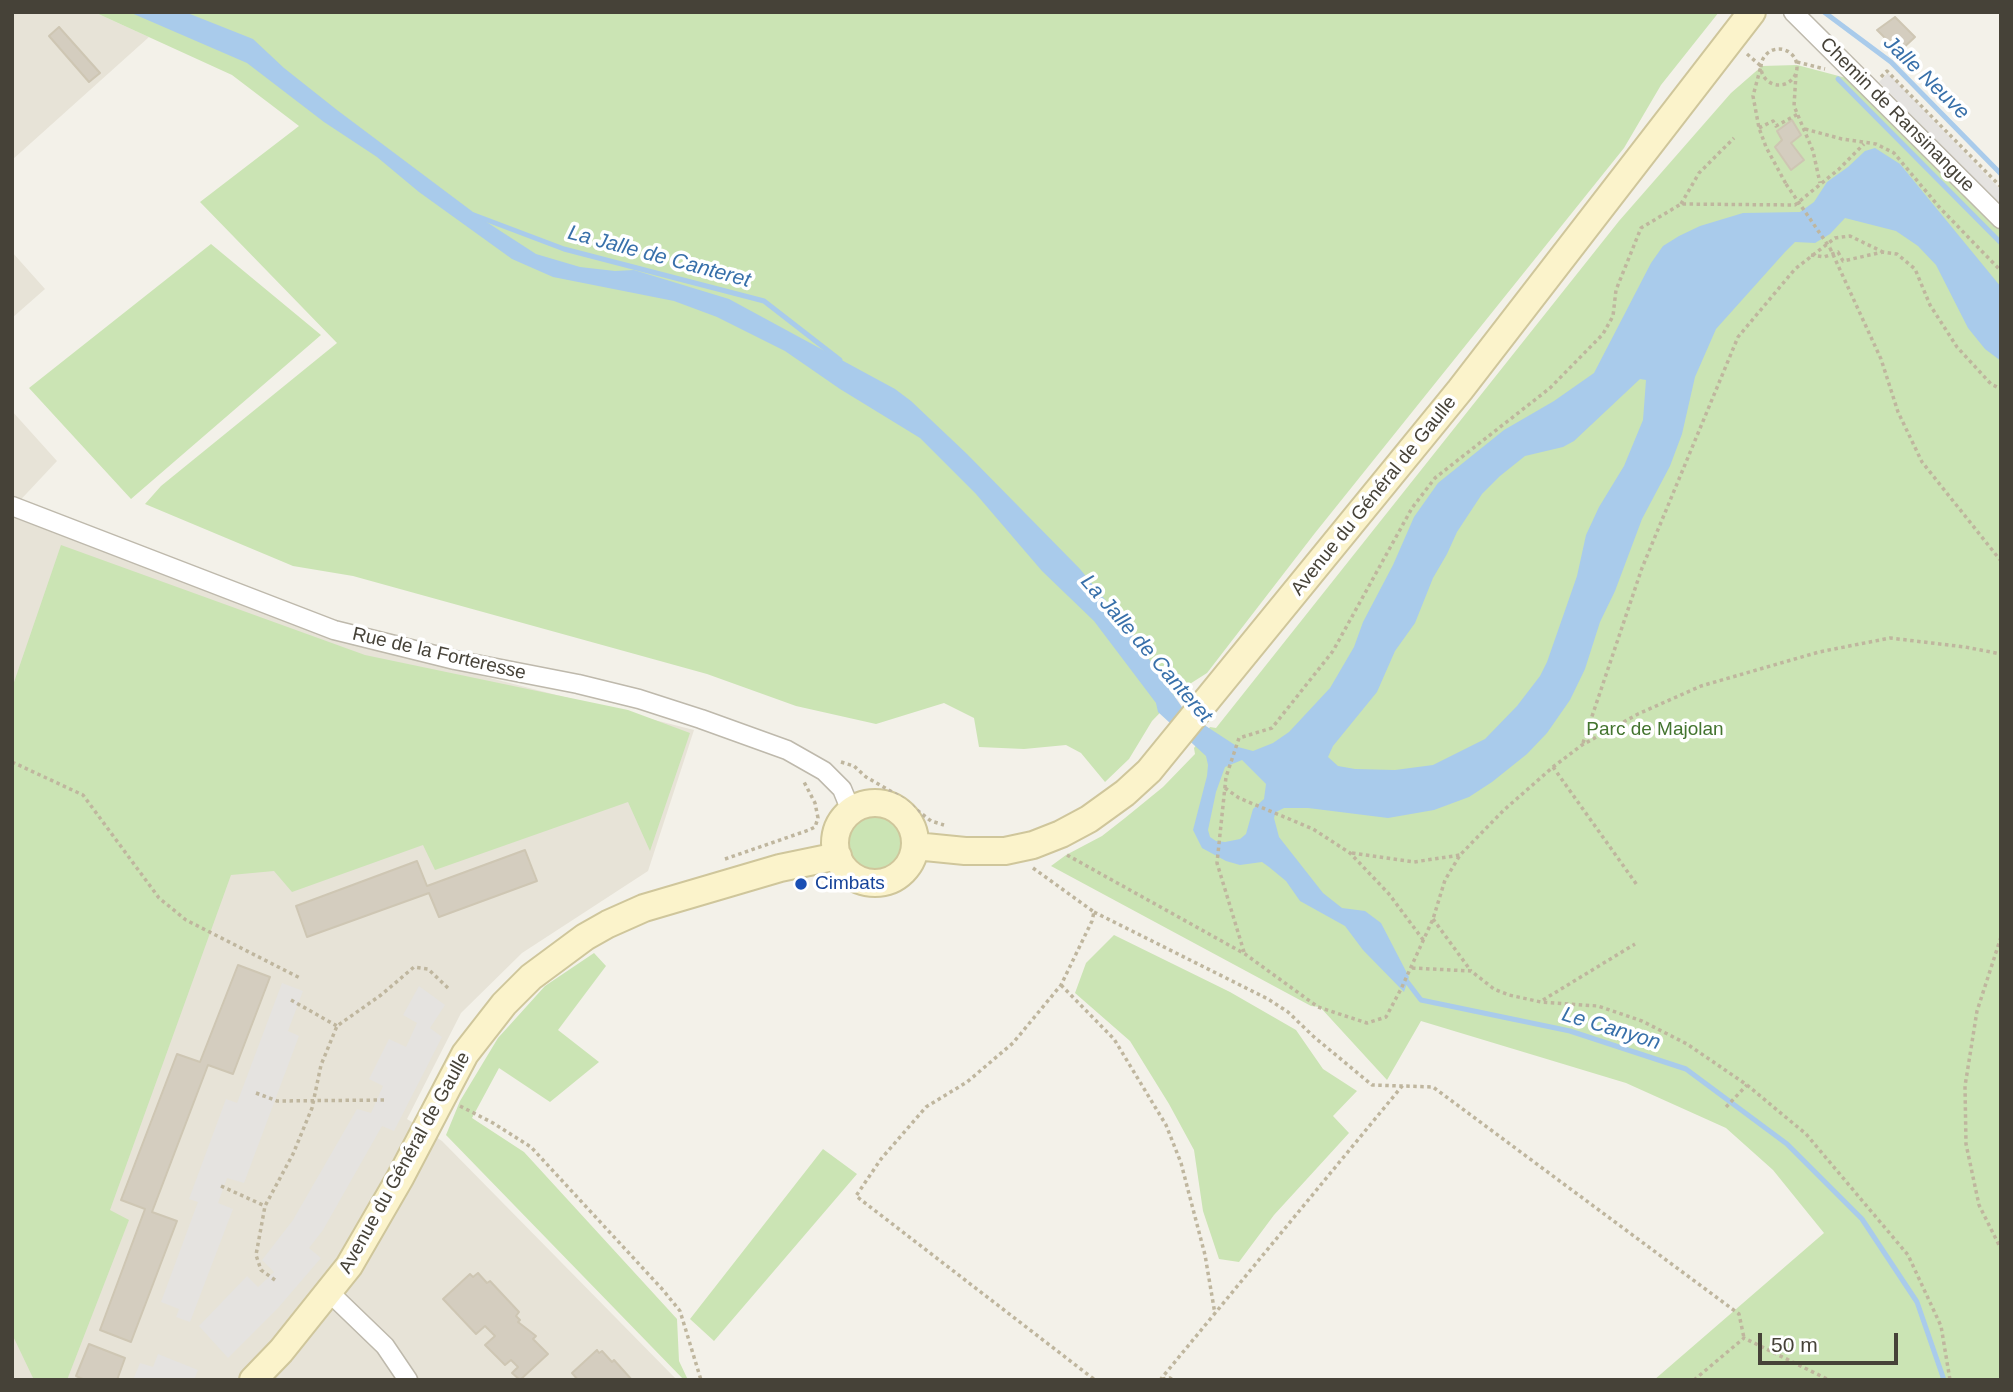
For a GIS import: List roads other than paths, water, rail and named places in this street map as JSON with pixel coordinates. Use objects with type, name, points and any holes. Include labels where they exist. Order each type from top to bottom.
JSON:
[{"type":"main road","name":"Avenue du Général de Gaulle","points":[[915,846],[965,851],[1005,851],[1043,841],[1089,819],[1125,793],[1169,748],[1204,706],[1460,390],[1752,12]]},
{"type":"main road","points":[[876,803],[900,811],[909,821],[915,846],[904,870],[893,878],[880,882],[854,876],[844,867],[835,843],[842,820],[851,810],[876,803]]},
{"type":"main road","name":"Avenue du Général de Gaulle","points":[[253,1380],[281,1351],[329,1292],[370,1233],[464,1054],[504,1004],[531,977],[584,937],[608,924],[667,901],[780,868],[838,856]]},
{"type":"street","name":"Chemin de Ransinangue","points":[[1793,12],[2001,219]]},
{"type":"street","name":"Rue de la Forteresse","points":[[12,506],[334,630],[455,660],[590,687],[701,719],[787,750],[824,771],[842,789],[851,810]]},
{"type":"street","points":[[329,1292],[385,1346],[408,1380]]},
{"type":"water","points":[[129,12],[185,12],[253,39],[284,68],[337,110],[485,221],[536,254],[580,267],[634,270],[729,299],[895,389],[967,454],[1080,569],[1125,624],[1186,713],[1238,747],[1253,751],[1273,743],[1289,732],[1330,688],[1354,647],[1363,622],[1414,517],[1438,483],[1504,430],[1554,401],[1594,373],[1651,263],[1663,246],[1679,236],[1700,226],[1743,213],[1800,212],[1814,202],[1827,182],[1865,151],[1875,148],[1900,164],[2001,287],[2001,361],[1985,349],[1968,328],[1936,265],[1918,246],[1896,231],[1845,218],[1830,234],[1815,243],[1795,242],[1785,252],[1716,329],[1695,377],[1682,434],[1670,466],[1642,519],[1615,591],[1600,622],[1585,669],[1570,700],[1547,733],[1527,754],[1492,782],[1469,797],[1434,810],[1388,818],[1308,808],[1284,808],[1276,812],[1274,818],[1279,837],[1323,893],[1342,908],[1365,911],[1381,923],[1409,977],[1404,992],[1363,950],[1345,926],[1300,901],[1286,881],[1262,862],[1240,865],[1202,848],[1193,830],[1207,776],[1206,756],[1158,712],[1156,703],[1094,621],[1042,571],[976,494],[920,438],[840,389],[785,351],[717,317],[674,301],[553,277],[512,259],[247,63]],"holes":[[[1640,379],[1646,380],[1643,420],[1624,466],[1599,507],[1586,535],[1577,576],[1547,662],[1540,676],[1517,706],[1485,739],[1433,765],[1395,770],[1338,766],[1328,757],[1333,746],[1377,692],[1395,651],[1415,623],[1433,578],[1457,532],[1482,494],[1525,456],[1563,447],[1574,441]],[[1242,760],[1266,784],[1264,799],[1253,809],[1246,834],[1240,839],[1216,841],[1210,837],[1208,830],[1216,792],[1225,767]]]},
{"type":"waterway","name":"Jalle Neuve","points":[[1824,12],[1891,62],[2001,174]]},
{"type":"waterway","points":[[1838,79],[2001,243]]},
{"type":"waterway","name":"La Jalle de Canteret","points":[[474,215],[564,249],[764,301],[840,360]]},
{"type":"waterway","name":"Le Canyon","points":[[1405,979],[1421,1000],[1570,1031],[1686,1069],[1787,1144],[1862,1219],[1917,1302],[1944,1380]]},
{"type":"place","name":"Cimbats","points":[[801,884]]},
{"type":"park label","name":"Parc de Majolan","points":[[1655,730]]}]
